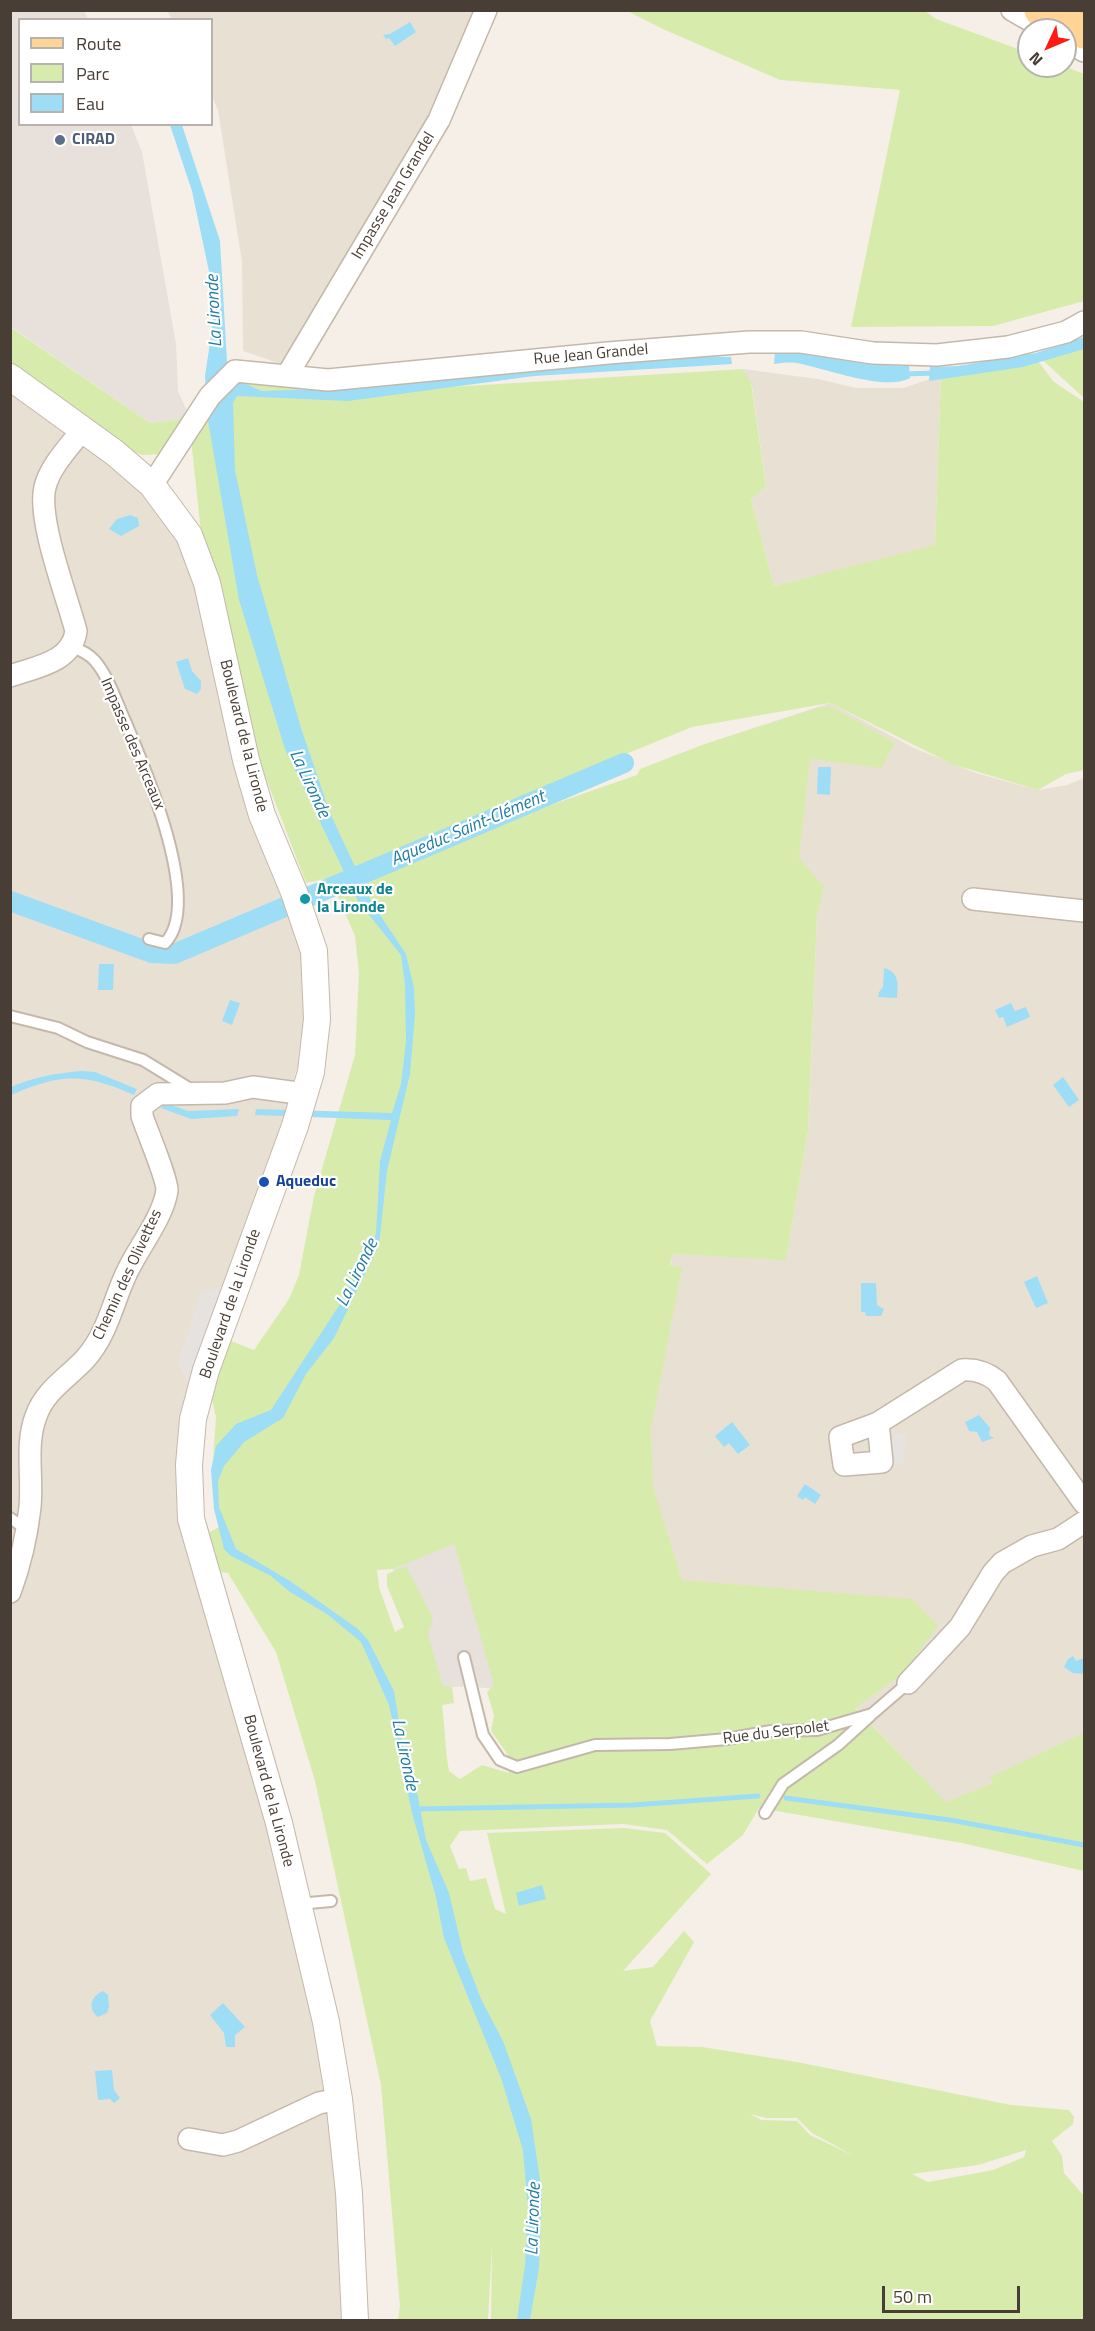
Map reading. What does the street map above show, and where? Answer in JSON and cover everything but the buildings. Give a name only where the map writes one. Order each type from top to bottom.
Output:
[{"type":"main road","points":[[1041,10],[1084,33]]},
{"type":"street","name":"Impasse Jean Grandel","points":[[288,374],[439,120],[486,10]]},
{"type":"street","points":[[1012,10],[1026,18]]},
{"type":"street","name":"Rue Jean Grandel","points":[[152,485],[177,451],[199,412],[219,385],[235,371],[288,374],[328,380],[608,352],[749,342],[801,342],[873,353],[937,355],[1008,347],[1066,332],[1084,322]]},
{"type":"street","name":"Boulevard de la Lironde","points":[[10,377],[83,429],[152,485],[178,516],[199,558],[207,584],[246,760],[262,816],[294,892],[314,951],[317,1018],[311,1072],[206,1370],[193,1419],[189,1465],[191,1519],[279,1823],[326,2022],[339,2099],[349,2193],[355,2320]]},
{"type":"street","points":[[10,676],[62,656],[72,647],[76,631],[49,535],[44,501],[45,488],[50,475],[83,429]]},
{"type":"street","points":[[973,899],[1084,911]]},
{"type":"street","name":"Chemin des Olivettes","points":[[10,1592],[18,1570],[18,1524],[30,1507],[31,1437],[35,1416],[46,1395],[85,1359],[107,1326],[127,1271],[155,1219],[167,1188],[142,1116],[142,1106],[148,1098],[158,1094],[197,1094],[253,1088],[305,1094]]},
{"type":"street","points":[[878,1423],[962,1370],[990,1375],[997,1381],[1084,1503]]},
{"type":"street","name":"Rue du Serpolet","points":[[908,1683],[960,1627],[993,1573],[1002,1563],[1032,1546],[1058,1539],[1084,1522]]},
{"type":"street","points":[[189,2139],[224,2145],[238,2141],[319,2103],[339,2099]]},
{"type":"lane","name":"Impasse des Arceaux","points":[[72,647],[85,652],[97,663],[110,688],[150,780],[166,829],[175,882],[176,915],[165,943],[149,939]]},
{"type":"lane","points":[[10,1016],[58,1028],[87,1042],[143,1060],[197,1094]]},
{"type":"lane","name":"Rue du Serpolet","points":[[464,1657],[483,1735],[500,1760],[512,1766],[595,1745],[670,1744],[727,1740],[771,1731],[817,1730],[872,1714],[908,1683]]},
{"type":"lane","points":[[765,1812],[783,1784],[851,1734],[872,1714]]},
{"type":"lane","points":[[297,1904],[331,1901]]},
{"type":"shaded area","points":[[11,11],[84,11],[88,18],[18,18],[18,126],[131,126],[142,152],[176,344],[178,391],[190,418],[150,423],[11,327]]},
{"type":"shaded area","points":[[167,11],[499,11],[284,365],[243,351],[242,262],[218,110],[213,98],[213,18],[171,18]]},
{"type":"shaded area","points":[[743,369],[818,379],[856,388],[904,388],[941,375],[935,546],[774,586],[751,499],[766,485],[752,386]]},
{"type":"shaded area","points":[[10,377],[178,516],[294,892],[314,1048],[296,1070],[287,1108],[222,1287],[201,1293],[179,1363],[189,1382],[182,1414],[177,1493],[180,1520],[317,1982],[354,2320],[11,2320]]},
{"type":"shaded area","points":[[830,703],[914,748],[976,773],[1038,790],[1067,785],[1084,778],[1084,1744],[946,1803],[848,1700],[595,1581],[619,1494],[673,1254],[786,1259],[808,1131],[817,915],[702,745]]},
{"type":"shaded area","points":[[222,1287],[189,1382],[179,1363],[201,1292]]},
{"type":"shaded area","points":[[893,1433],[906,1434],[903,1465],[891,1463]]},
{"type":"shaded area","points":[[454,1543],[497,1689],[474,1687],[465,1676],[463,1687],[443,1687],[409,1631],[393,1569]]},
{"type":"green space","points":[[627,11],[925,11],[936,19],[1017,49],[1017,78],[1077,78],[1077,71],[1084,74],[1084,301],[993,326],[851,327],[900,90],[780,80]]},
{"type":"green space","points":[[10,327],[150,423],[190,418],[163,454],[142,455],[124,448],[11,364]]},
{"type":"green space","points":[[1084,338],[1084,398],[1037,355]]},
{"type":"green space","points":[[1032,353],[1054,382],[1084,402],[1084,770],[1066,774],[1038,790],[952,764],[830,703],[692,727],[533,792],[539,809],[637,775],[640,769],[702,745],[817,708],[832,707],[895,743],[881,768],[810,759],[799,858],[824,887],[817,915],[808,1131],[786,1260],[673,1254],[670,1265],[682,1268],[651,1429],[653,1487],[682,1580],[912,1599],[938,1626],[901,1675],[855,1708],[946,1802],[993,1783],[990,1777],[1084,1733],[1084,1871],[962,1843],[759,1808],[743,1835],[707,1864],[667,1830],[623,1824],[460,1831],[450,1846],[459,1869],[466,1868],[470,1881],[486,1878],[495,1909],[506,1914],[487,1833],[624,1828],[665,1833],[711,1874],[623,1971],[653,1967],[684,1931],[694,1942],[650,2021],[657,2046],[702,2047],[797,2062],[1011,2105],[1069,2110],[1074,2117],[1073,2124],[1052,2141],[1062,2156],[1064,2173],[1084,2196],[1084,2320],[491,2320],[492,2245],[488,2320],[398,2320],[400,2306],[381,2085],[315,1781],[276,1652],[228,1573],[217,1572],[207,1534],[219,1527],[212,1475],[216,1417],[211,1395],[228,1340],[254,1350],[289,1299],[299,1275],[314,1196],[355,1055],[359,973],[355,936],[330,878],[306,883],[259,760],[227,615],[216,573],[201,533],[191,439],[237,378],[293,381],[301,392],[418,389],[743,369],[751,382],[766,486],[751,499],[774,586],[935,545],[941,375],[998,359]],"holes":[[[454,1544],[494,1685],[487,1692],[494,1715],[491,1731],[508,1755],[509,1773],[482,1765],[460,1779],[449,1771],[442,1705],[454,1703],[452,1687],[443,1686],[428,1635],[433,1618],[406,1566],[387,1574],[387,1586],[404,1627],[395,1632],[379,1587],[377,1570],[393,1569]],[[750,2114],[766,2118],[797,2118],[812,2133],[854,2156],[810,2135],[797,2121],[761,2120]],[[1026,2150],[1024,2157],[993,2170],[928,2182],[912,2174],[978,2165]]]},
{"type":"water","points":[[410,22],[416,32],[395,46],[389,38],[386,39],[383,35],[390,34]]},
{"type":"water","name":"La Lironde","points":[[170,126],[182,126],[220,241],[227,362],[232,383],[237,380],[262,391],[321,389],[694,356],[731,357],[732,364],[534,376],[348,401],[237,396],[233,403],[235,470],[257,575],[301,728],[330,813],[372,903],[406,954],[414,988],[415,1014],[410,1074],[387,1171],[379,1245],[334,1338],[306,1374],[283,1418],[244,1442],[224,1466],[218,1481],[219,1507],[236,1549],[290,1581],[358,1629],[368,1640],[394,1691],[404,1752],[418,1797],[426,1840],[449,1893],[463,1952],[481,1999],[503,2041],[531,2119],[542,2193],[539,2268],[530,2320],[517,2320],[525,2265],[528,2209],[523,2150],[501,2078],[444,1938],[436,1897],[412,1813],[389,1705],[361,1642],[327,1614],[290,1592],[271,1576],[231,1556],[224,1549],[214,1509],[211,1470],[216,1446],[236,1424],[271,1410],[342,1301],[376,1234],[380,1161],[391,1120],[255,1115],[256,1109],[392,1113],[401,1084],[406,1041],[405,985],[401,955],[358,901],[285,749],[239,600],[207,415],[205,376],[214,316],[211,281],[192,191]]},
{"type":"water","points":[[1084,337],[1084,349],[1023,367],[929,381],[930,367],[958,366],[1036,353]]},
{"type":"water","points":[[795,351],[881,365],[909,366],[910,378],[899,382],[871,381],[797,363],[774,364],[775,352]]},
{"type":"water","points":[[130,515],[138,518],[139,526],[121,536],[109,529],[117,519]]},
{"type":"water","points":[[188,658],[192,671],[201,681],[201,689],[197,694],[185,689],[176,662]]},
{"type":"water","points":[[818,767],[831,767],[830,795],[817,794]]},
{"type":"water","points":[[99,964],[114,964],[113,990],[98,990]]},
{"type":"water","points":[[884,968],[895,976],[898,984],[897,998],[878,997],[883,987]]},
{"type":"water","points":[[230,1000],[240,1003],[232,1025],[222,1021]]},
{"type":"water","points":[[1011,1003],[1015,1011],[1026,1007],[1030,1017],[1007,1027],[1003,1017],[999,1018],[995,1010]]},
{"type":"water","points":[[95,1072],[137,1089],[134,1095],[101,1083],[73,1078],[44,1083],[11,1095],[11,1087],[28,1081],[55,1074]]},
{"type":"water","points":[[1063,1077],[1079,1100],[1069,1107],[1053,1085]]},
{"type":"water","points":[[165,1103],[188,1111],[239,1109],[237,1116],[191,1119],[161,1108]]},
{"type":"water","points":[[1037,1276],[1048,1303],[1036,1308],[1024,1282]]},
{"type":"water","points":[[861,1283],[876,1283],[877,1305],[884,1309],[881,1316],[866,1316],[865,1312],[861,1312]]},
{"type":"water","points":[[979,1415],[990,1428],[989,1435],[994,1438],[982,1442],[977,1432],[969,1431],[965,1422]]},
{"type":"water","points":[[732,1422],[750,1445],[738,1454],[729,1443],[724,1447],[715,1436]]},
{"type":"water","points":[[805,1484],[821,1495],[815,1504],[805,1497],[803,1500],[797,1496]]},
{"type":"water","points":[[1073,1656],[1076,1661],[1084,1658],[1084,1674],[1073,1673],[1064,1667],[1068,1659]]},
{"type":"water","points":[[542,1885],[546,1899],[519,1906],[516,1893]]},
{"type":"water","points":[[103,1991],[108,1995],[109,2007],[107,2013],[98,2017],[92,2010],[92,2003],[93,1999]]},
{"type":"water","points":[[223,2003],[245,2027],[235,2035],[235,2047],[226,2047],[224,2033],[210,2015]]},
{"type":"water","points":[[112,2070],[114,2090],[120,2098],[114,2103],[110,2099],[98,2100],[95,2071]]},
{"type":"waterway","points":[[904,374],[936,373]]},
{"type":"waterway","name":"Aqueduc Saint-Clément","points":[[10,901],[152,953],[174,954],[624,763]]},
{"type":"waterway","points":[[416,1809],[633,1805],[758,1796]]},
{"type":"waterway","points":[[786,1798],[950,1820],[1084,1845]]},
{"type":"place","name":"CIRAD","points":[[60,140]]},
{"type":"place","name":"Arceaux de la Lironde","points":[[305,899]]},
{"type":"place","name":"Aqueduc","points":[[264,1182]]}]
